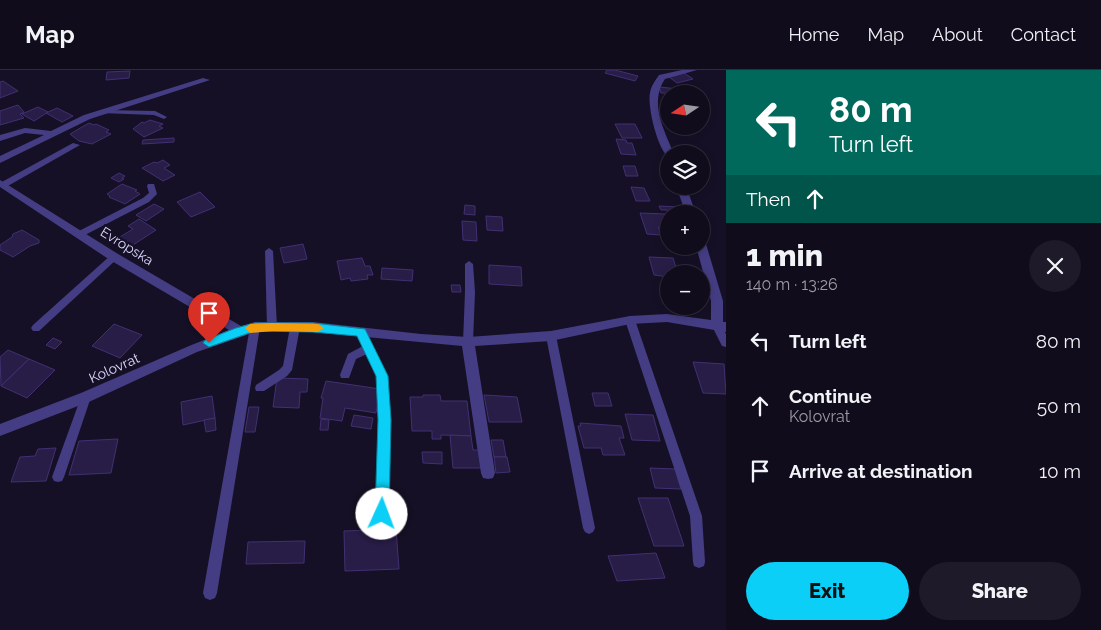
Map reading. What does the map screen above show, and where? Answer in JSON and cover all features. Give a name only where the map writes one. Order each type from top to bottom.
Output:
[{"type":"street","points":[[666,145],[654,111],[653,97],[657,82],[663,73],[693,70]]},
{"type":"street","points":[[0,160],[51,134],[103,112],[206,80]]},
{"type":"street","points":[[0,138],[21,129],[30,128],[51,134]]},
{"type":"street","name":"Evropska","points":[[2,184],[114,257],[240,331]]},
{"type":"street","points":[[704,255],[722,327]]},
{"type":"street","name":"Kolovrat","points":[[0,430],[86,397],[193,349],[255,327],[295,327],[468,342],[551,336],[630,320],[667,318],[722,327]]},
{"type":"street","points":[[468,342],[488,473]]},
{"type":"lane","points":[[103,112],[155,113],[164,117]]},
{"type":"lane","points":[[2,184],[76,145]]},
{"type":"lane","points":[[80,234],[146,200],[153,194],[151,186]]},
{"type":"lane","points":[[269,251],[272,327]]},
{"type":"lane","points":[[36,328],[114,257]]},
{"type":"lane","points":[[468,342],[469,264]]},
{"type":"lane","points":[[630,320],[696,516],[699,562]]},
{"type":"lane","points":[[210,592],[255,327]]},
{"type":"lane","points":[[260,388],[283,373],[288,367],[295,327]]},
{"type":"lane","points":[[722,327],[726,343]]},
{"type":"lane","points":[[361,332],[382,376],[385,420],[382,514]]},
{"type":"lane","points":[[551,336],[589,528]]},
{"type":"lane","points":[[345,375],[352,357],[369,348]]},
{"type":"lane","points":[[58,478],[86,397]]},
{"type":"building","points":[[607,70],[615,70],[638,76],[635,81],[605,73]]},
{"type":"building","points":[[130,71],[129,78],[106,80],[107,72]]},
{"type":"building","points":[[684,73],[693,79],[677,83],[669,77]]},
{"type":"building","points":[[3,81],[18,91],[0,98],[0,82]]},
{"type":"building","points":[[18,105],[24,112],[20,114],[24,118],[0,125],[0,111]]},
{"type":"building","points":[[38,107],[48,112],[34,121],[22,114]]},
{"type":"building","points":[[57,108],[73,116],[62,122],[46,113]]},
{"type":"building","points":[[150,120],[163,124],[159,126],[163,128],[144,137],[133,129],[142,122]]},
{"type":"building","points":[[89,123],[109,130],[106,132],[111,134],[92,144],[79,141],[70,134]]},
{"type":"building","points":[[615,124],[635,124],[642,138],[622,138]]},
{"type":"building","points":[[174,138],[174,142],[142,144],[143,140]]},
{"type":"building","points":[[616,139],[632,143],[636,155],[621,154]]},
{"type":"building","points":[[163,160],[170,165],[164,168],[175,175],[163,181],[142,168],[154,162],[157,163]]},
{"type":"building","points":[[623,166],[635,166],[638,176],[626,176]]},
{"type":"building","points":[[119,173],[125,176],[122,178],[124,179],[119,182],[111,178]]},
{"type":"building","points":[[122,184],[137,190],[135,191],[140,194],[125,204],[109,197],[107,194]]},
{"type":"building","points":[[631,187],[644,188],[650,201],[636,201]]},
{"type":"building","points":[[200,192],[215,207],[191,217],[177,202]]},
{"type":"building","points":[[154,204],[164,209],[146,221],[136,215]]},
{"type":"building","points":[[465,205],[475,206],[475,215],[464,214]]},
{"type":"building","points":[[640,213],[660,214],[660,227],[658,227],[660,235],[647,234]]},
{"type":"building","points":[[486,216],[502,217],[503,231],[487,230]]},
{"type":"building","points":[[139,219],[156,230],[133,245],[120,237],[133,229],[128,226]]},
{"type":"building","points":[[462,221],[476,222],[477,241],[463,240]]},
{"type":"building","points":[[22,230],[39,240],[39,243],[30,246],[13,257],[0,250],[0,245],[12,237],[13,234]]},
{"type":"building","points":[[303,244],[307,259],[284,263],[280,248]]},
{"type":"building","points":[[649,257],[673,258],[675,265],[660,265],[660,276],[654,275]]},
{"type":"building","points":[[362,258],[365,266],[370,266],[373,275],[367,275],[368,279],[351,281],[350,278],[341,280],[337,261]]},
{"type":"building","points":[[489,265],[521,267],[522,286],[489,284]]},
{"type":"building","points":[[382,268],[413,270],[412,281],[381,279]]},
{"type":"building","points":[[451,285],[460,285],[461,292],[452,292]]},
{"type":"building","points":[[114,324],[142,335],[120,358],[92,346]]},
{"type":"building","points":[[53,338],[62,342],[55,349],[46,345]]},
{"type":"building","points":[[8,350],[29,359],[1,386],[0,357]]},
{"type":"building","points":[[29,359],[55,370],[27,398],[1,386]]},
{"type":"building","points":[[693,362],[724,364],[726,394],[703,393]]},
{"type":"building","points":[[277,378],[308,379],[307,392],[300,392],[299,408],[273,407]]},
{"type":"building","points":[[326,381],[380,389],[376,413],[345,408],[342,421],[320,418],[323,398],[321,398]]},
{"type":"building","points":[[592,393],[608,393],[612,406],[595,406]]},
{"type":"building","points":[[423,395],[440,395],[441,401],[467,401],[471,436],[441,435],[441,439],[432,439],[432,431],[412,431],[410,397],[423,397]]},
{"type":"building","points":[[484,395],[517,397],[522,422],[489,422]]},
{"type":"building","points":[[212,396],[215,418],[183,425],[181,402]]},
{"type":"building","points":[[249,407],[259,407],[255,432],[245,432]]},
{"type":"building","points":[[625,414],[653,415],[660,441],[632,440]]},
{"type":"building","points":[[354,415],[373,418],[371,429],[351,426]]},
{"type":"building","points":[[215,418],[216,430],[206,432],[204,420]]},
{"type":"building","points":[[321,419],[329,420],[328,430],[320,430]]},
{"type":"building","points":[[580,423],[621,426],[624,438],[619,438],[625,455],[603,455],[601,448],[584,448],[578,426],[581,426]]},
{"type":"building","points":[[450,435],[471,436],[473,450],[479,450],[481,468],[453,468]]},
{"type":"building","points":[[118,439],[111,473],[69,475],[79,441]]},
{"type":"building","points":[[491,440],[503,440],[506,457],[494,457]]},
{"type":"building","points":[[56,448],[46,481],[11,482],[20,457],[35,456],[38,449]]},
{"type":"building","points":[[422,452],[442,452],[442,464],[423,463]]},
{"type":"building","points":[[494,457],[507,457],[510,472],[496,473]]},
{"type":"building","points":[[650,468],[675,469],[681,489],[655,488]]},
{"type":"building","points":[[638,498],[668,498],[684,546],[654,546]]},
{"type":"building","points":[[396,529],[399,569],[345,571],[344,531]]},
{"type":"building","points":[[305,541],[304,563],[246,564],[248,542]]},
{"type":"building","points":[[656,553],[665,578],[617,581],[608,556]]},
{"type":"slow traffic","points":[[250,328],[318,328]]},
{"type":"route","points":[[209,343],[255,327],[313,328],[361,332],[382,376],[385,420],[382,514]]}]
